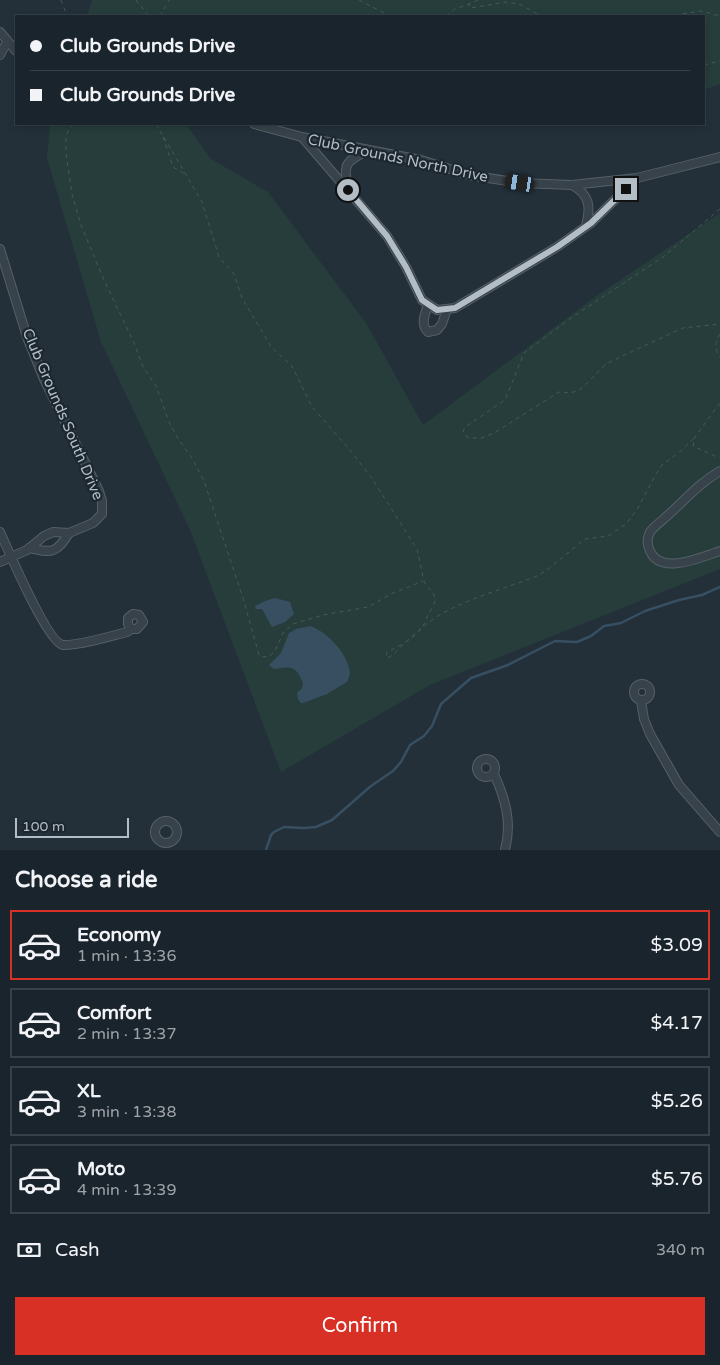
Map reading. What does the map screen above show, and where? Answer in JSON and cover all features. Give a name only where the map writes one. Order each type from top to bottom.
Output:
[{"type":"street","points":[[0,32],[15,50]]},
{"type":"street","points":[[0,55],[7,42]]},
{"type":"street","name":"Club Grounds North Drive","points":[[258,125],[302,137],[421,160],[469,176],[520,183],[572,185],[637,178],[720,157]]},
{"type":"street","points":[[302,137],[387,236],[406,267],[422,300],[437,310],[455,308],[557,247],[586,226],[637,178]]},
{"type":"street","points":[[348,190],[346,165],[353,158],[368,150]]},
{"type":"street","points":[[572,185],[579,189],[588,201],[586,226]]},
{"type":"street","name":"Club Grounds South Drive","points":[[0,249],[27,337],[44,379],[99,491],[102,501],[102,514],[93,523],[69,533],[53,532],[12,558],[0,562]]},
{"type":"street","points":[[428,305],[423,321],[424,328],[428,332],[437,330],[442,324],[447,309]]},
{"type":"street","points":[[720,471],[705,480],[653,529],[648,540],[648,548],[657,561],[662,563],[680,563],[720,551]]},
{"type":"street","points":[[0,532],[45,626],[58,643],[62,645],[74,644],[127,632],[131,629]]},
{"type":"street","name":"Club Grounds South Drive","points":[[29,548],[45,551],[52,550],[61,546],[69,533]]},
{"type":"street","points":[[641,701],[644,719],[650,734],[679,785],[720,832]]},
{"type":"street","points":[[494,774],[503,794],[508,813],[509,836],[505,850]]},
{"type":"path","points":[[61,0],[66,15]]},
{"type":"path","points":[[136,0],[148,15]]},
{"type":"path","points":[[161,15],[169,0]]},
{"type":"path","points":[[359,0],[388,15]]},
{"type":"path","points":[[447,15],[455,9],[478,0]]},
{"type":"path","points":[[469,4],[470,8],[506,2],[519,4],[539,15]]},
{"type":"path","points":[[674,15],[702,11],[720,16]]},
{"type":"path","points":[[705,65],[720,61]]},
{"type":"path","points":[[72,125],[66,138],[66,153],[72,194],[81,225],[143,366],[156,386],[170,424],[204,481],[243,598],[259,655],[263,657],[270,656],[275,651],[283,633],[293,624],[323,615],[368,607],[391,594],[423,581]]},
{"type":"path","points":[[157,125],[202,202],[219,257],[234,274],[242,298],[272,348],[292,366],[312,407],[349,449],[414,542],[421,561],[423,581],[432,591],[435,602],[424,625],[418,632]]},
{"type":"path","points":[[163,136],[173,167],[184,174]]},
{"type":"path","points":[[720,209],[657,260],[524,352],[505,400],[465,427],[464,434],[471,438],[482,438],[494,433],[559,392],[572,393],[581,389],[606,364],[683,328],[720,324]]},
{"type":"path","points":[[720,334],[715,350],[720,357]]},
{"type":"path","points":[[401,645],[387,652],[386,656],[390,657],[401,645],[446,611],[547,570],[585,539],[608,536],[616,531],[631,518],[662,465],[695,438],[720,403]]},
{"type":"path","points":[[695,438],[693,446],[720,457]]},
{"type":"green space","points":[[92,0],[720,0],[720,84],[705,90],[705,15],[87,15]]},
{"type":"green space","points":[[50,125],[187,125],[211,159],[268,192],[366,323],[423,425],[599,294],[720,213],[720,569],[430,685],[281,772],[190,530],[101,342],[47,158]]},
{"type":"water","points":[[275,598],[290,602],[294,614],[285,622],[272,627],[262,609],[256,609],[255,606]]},
{"type":"water","points":[[310,626],[324,633],[342,652],[350,674],[347,682],[327,694],[301,703],[297,693],[302,688],[303,683],[298,673],[293,668],[274,669],[269,665],[281,653],[289,633],[296,629]]},
{"type":"waterway","points":[[266,850],[271,835],[274,832],[284,827],[316,827],[332,820],[371,786],[393,771],[401,762],[410,745],[424,736],[432,726],[441,704],[471,678],[508,665],[555,641],[577,642],[591,636],[604,626],[621,623],[645,611],[702,595],[720,587]]},
{"type":"route","points":[[348,190],[387,236],[406,267],[422,300],[434,309],[440,310],[455,308],[557,247],[591,223],[626,189]]}]
